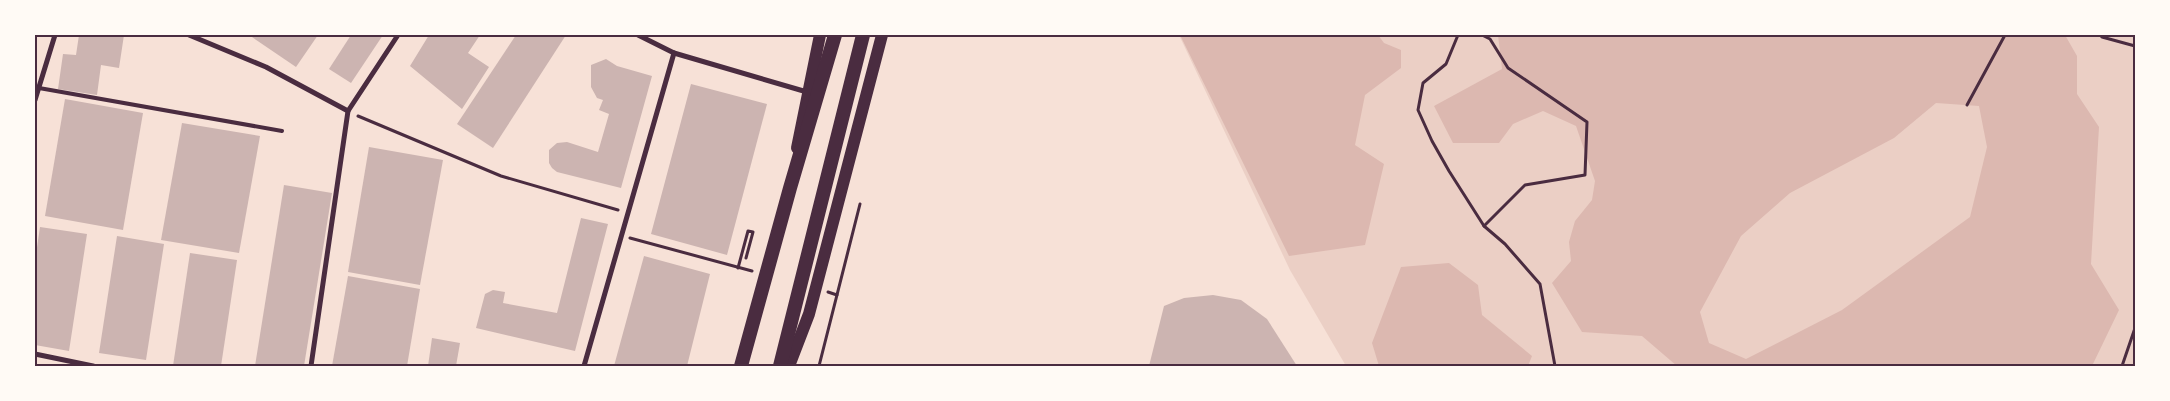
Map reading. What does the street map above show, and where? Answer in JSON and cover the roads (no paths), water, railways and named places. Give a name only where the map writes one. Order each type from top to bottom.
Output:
[{"type":"highway","points":[[741,366],[835,35]]},
{"type":"highway","points":[[780,366],[863,35]]},
{"type":"main road","points":[[790,188],[820,35]]},
{"type":"main road","points":[[789,366],[809,314],[882,35]]},
{"type":"street","points":[[35,100],[55,35]]},
{"type":"street","points":[[188,35],[266,67],[348,111]]},
{"type":"street","points":[[311,366],[348,111],[398,35]]},
{"type":"street","points":[[638,35],[674,53],[808,92]]},
{"type":"street","points":[[584,366],[674,53]]},
{"type":"street","points":[[35,354],[93,366]]},
{"type":"lane","points":[[39,88],[282,131]]}]
